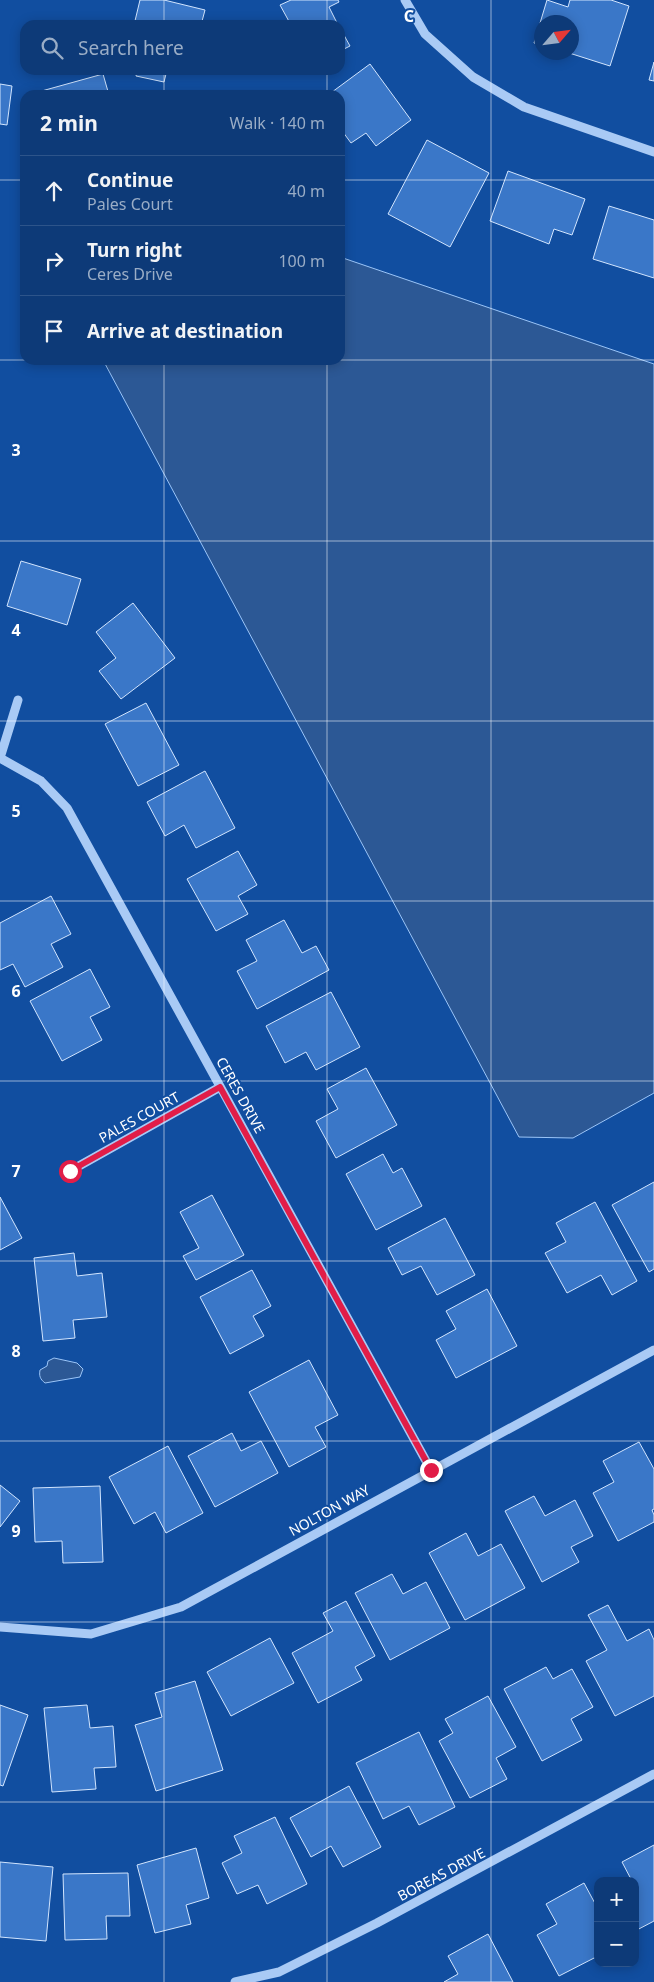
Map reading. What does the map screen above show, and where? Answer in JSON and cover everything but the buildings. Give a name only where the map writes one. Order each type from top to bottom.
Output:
[{"type":"street","points":[[405,0],[425,34],[473,78],[524,107],[654,152]]},
{"type":"street","points":[[0,758],[18,700]]},
{"type":"street","name":"CERES DRIVE","points":[[0,758],[41,781],[67,808],[431,1470]]},
{"type":"street","name":"PALES COURT","points":[[70,1171],[220,1087]]},
{"type":"street","name":"NOLTON WAY","points":[[0,1627],[91,1634],[181,1606],[654,1350]]},
{"type":"street","name":"BOREAS DRIVE","points":[[235,1982],[279,1972],[361,1932],[654,1774]]},
{"type":"water","points":[[345,259],[654,364],[654,1093],[573,1138],[519,1137],[106,365],[345,365]]},
{"type":"water","points":[[54,1358],[77,1363],[83,1369],[80,1377],[45,1383],[40,1377],[40,1370],[47,1366],[48,1361]]},
{"type":"route","points":[[70,1171],[220,1087],[431,1470]]}]
